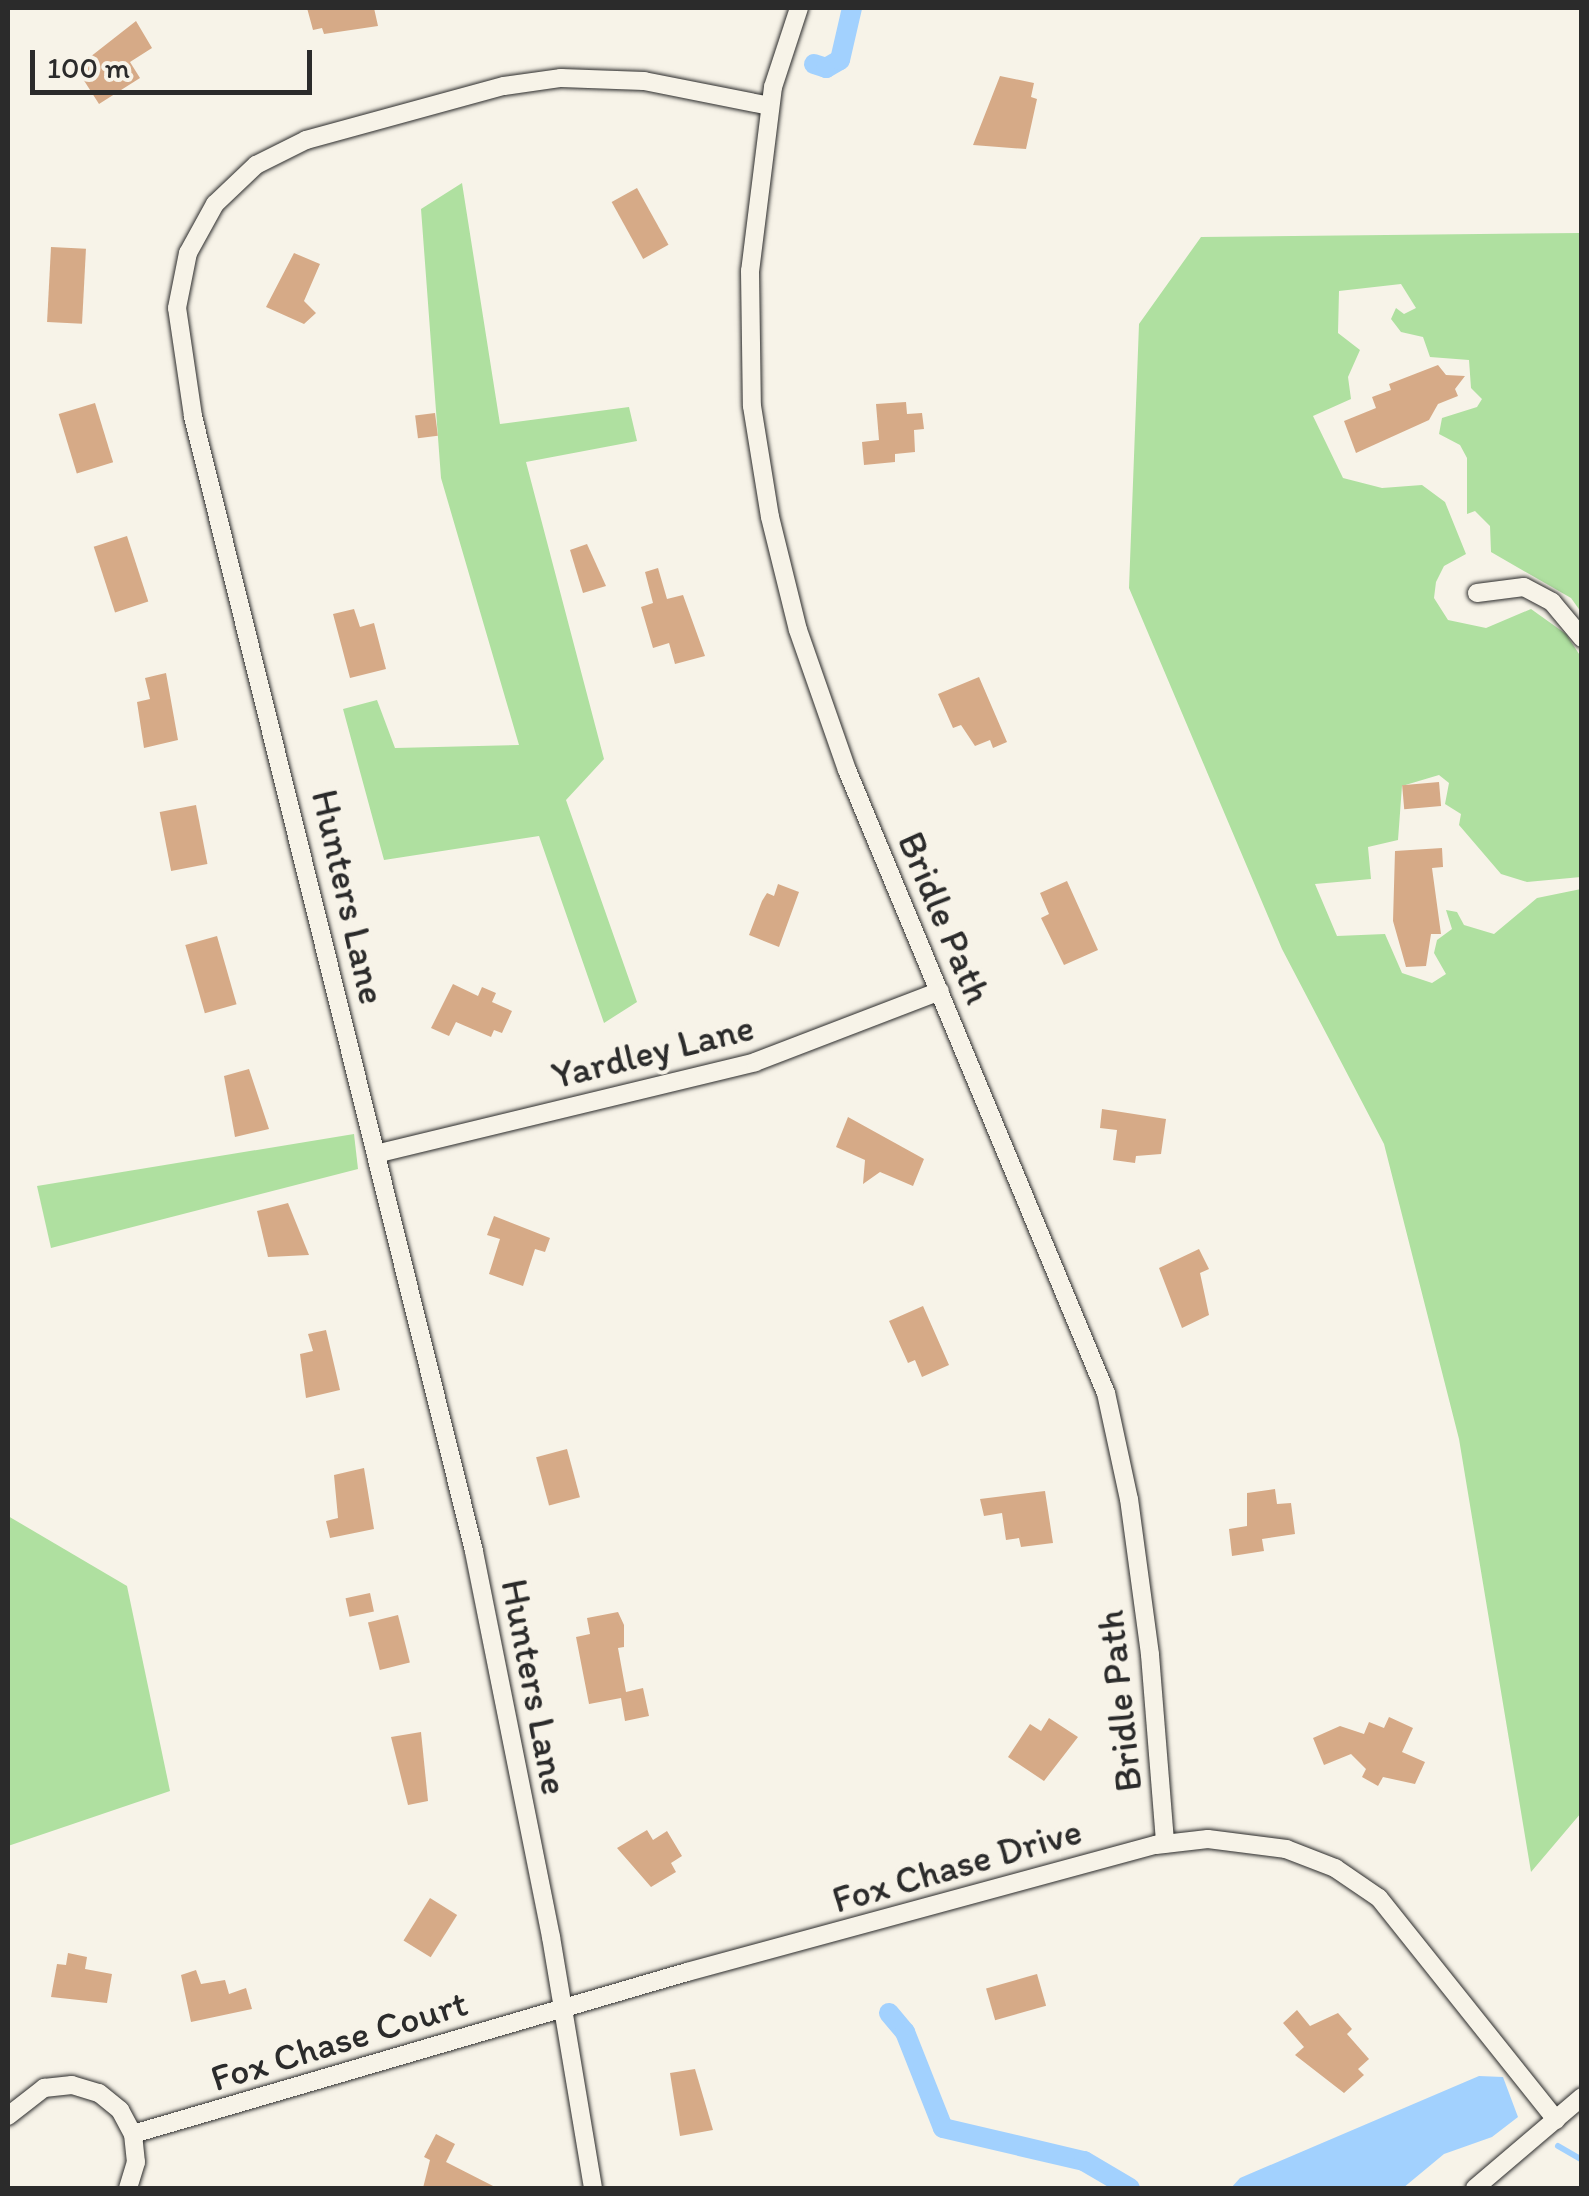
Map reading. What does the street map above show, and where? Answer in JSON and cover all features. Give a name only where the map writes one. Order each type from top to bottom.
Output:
[{"type":"street","name":"Bridle Path","points":[[799,8],[770,106],[749,297],[762,475],[812,672],[1114,1420],[1159,1730],[1165,1843]]},
{"type":"street","name":"Hunters Lane","points":[[593,2188],[563,2009],[474,1552],[187,390],[177,308],[188,253],[224,193],[280,150],[504,86],[589,76],[770,106]]},
{"type":"street","points":[[1477,594],[1524,586],[1552,602],[1582,638]]},
{"type":"street","name":"Yardley Lane","points":[[376,1154],[755,1062],[940,990]]},
{"type":"street","name":"Fox Chase Drive","points":[[563,2009],[1165,1843],[1260,1843],[1358,1882],[1415,1938],[1556,2120]]},
{"type":"street","name":"Fox Chase Court","points":[[133,2134],[563,2009]]},
{"type":"street","points":[[8,2116],[44,2088],[72,2085],[109,2101],[133,2134],[136,2162],[128,2188]]},
{"type":"street","points":[[1474,2188],[1582,2097]]},
{"type":"green space","points":[[462,183],[500,424],[629,407],[637,441],[526,462],[604,759],[566,800],[637,1002],[604,1023],[539,836],[384,860],[343,709],[377,700],[395,748],[519,745],[441,478],[421,209]]},
{"type":"green space","points":[[1581,233],[1581,612],[1571,598],[1491,552],[1490,526],[1475,511],[1467,514],[1467,458],[1460,445],[1439,434],[1442,418],[1477,407],[1482,399],[1471,388],[1469,360],[1430,357],[1423,337],[1401,332],[1391,319],[1396,308],[1404,314],[1416,308],[1401,284],[1339,291],[1338,333],[1360,350],[1348,377],[1351,399],[1313,416],[1343,478],[1382,488],[1422,485],[1445,502],[1466,554],[1444,566],[1436,582],[1434,598],[1448,620],[1486,628],[1531,609],[1566,634],[1581,657],[1581,877],[1527,882],[1501,874],[1459,825],[1461,814],[1445,804],[1449,783],[1439,775],[1402,786],[1398,840],[1368,847],[1371,879],[1315,884],[1337,936],[1385,934],[1402,973],[1432,983],[1446,974],[1434,953],[1437,940],[1452,929],[1446,910],[1457,912],[1464,925],[1494,934],[1537,898],[1581,889],[1581,1813],[1531,1872],[1459,1439],[1384,1144],[1282,949],[1129,588],[1139,324],[1201,237]]},
{"type":"green space","points":[[354,1134],[358,1169],[51,1248],[37,1186]]},
{"type":"green space","points":[[8,1516],[127,1586],[170,1791],[8,1846]]},
{"type":"water","points":[[1479,2076],[1503,2077],[1518,2117],[1492,2137],[1444,2154],[1403,2188],[1231,2188],[1240,2178]]},
{"type":"building","points":[[307,8],[374,8],[378,26],[324,34],[322,28],[313,30]]},
{"type":"building","points":[[136,21],[152,48],[130,62],[140,78],[99,104],[76,68]]},
{"type":"building","points":[[1000,76],[1034,83],[1031,97],[1037,99],[1026,149],[973,145]]},
{"type":"building","points":[[637,188],[669,245],[643,259],[612,202]]},
{"type":"building","points":[[51,247],[86,249],[82,324],[47,322]]},
{"type":"building","points":[[294,253],[320,264],[304,301],[316,313],[304,324],[266,307]]},
{"type":"building","points":[[1438,365],[1446,375],[1465,376],[1455,389],[1458,396],[1438,404],[1429,420],[1356,453],[1344,421],[1376,408],[1372,397],[1391,390],[1389,384]]},
{"type":"building","points":[[906,402],[907,414],[922,413],[924,429],[914,430],[915,452],[895,454],[895,462],[864,465],[862,442],[879,440],[876,404]]},
{"type":"building","points":[[95,403],[113,462],[77,473],[59,414]]},
{"type":"building","points":[[435,413],[438,436],[418,438],[415,415]]},
{"type":"building","points":[[127,536],[148,602],[115,612],[94,547]]},
{"type":"building","points":[[587,544],[606,586],[583,593],[570,550]]},
{"type":"building","points":[[658,568],[667,599],[683,595],[705,656],[675,664],[669,643],[653,648],[641,607],[653,603],[645,572]]},
{"type":"building","points":[[354,609],[360,627],[374,623],[386,669],[350,678],[333,614]]},
{"type":"building","points":[[166,673],[178,740],[144,748],[137,702],[150,699],[145,678]]},
{"type":"building","points":[[979,677],[1007,742],[993,748],[990,740],[975,746],[961,725],[953,728],[938,694]]},
{"type":"building","points":[[1439,782],[1441,806],[1404,809],[1402,785]]},
{"type":"building","points":[[196,805],[207,864],[171,871],[160,812]]},
{"type":"building","points":[[1442,848],[1443,867],[1432,868],[1441,934],[1431,934],[1426,966],[1406,967],[1393,921],[1395,851]]},
{"type":"building","points":[[1067,881],[1098,950],[1064,965],[1041,918],[1049,914],[1040,893]]},
{"type":"building","points":[[778,884],[799,892],[779,947],[749,935],[762,901],[767,893],[774,896]]},
{"type":"building","points":[[217,936],[237,1004],[205,1013],[185,945]]},
{"type":"building","points":[[453,984],[478,996],[482,987],[496,993],[492,1002],[512,1011],[502,1033],[494,1030],[491,1037],[456,1022],[449,1036],[431,1028]]},
{"type":"building","points":[[249,1069],[269,1129],[235,1137],[224,1076]]},
{"type":"building","points":[[1102,1109],[1166,1119],[1161,1154],[1136,1156],[1135,1163],[1113,1160],[1117,1130],[1100,1128]]},
{"type":"building","points":[[848,1117],[924,1159],[913,1186],[880,1172],[863,1184],[865,1160],[836,1147]]},
{"type":"building","points":[[288,1203],[309,1255],[268,1257],[257,1211]]},
{"type":"building","points":[[494,1216],[550,1238],[545,1252],[535,1249],[523,1286],[489,1274],[500,1239],[487,1235]]},
{"type":"building","points":[[1199,1249],[1209,1269],[1200,1273],[1209,1315],[1182,1328],[1159,1268]]},
{"type":"building","points":[[923,1306],[949,1365],[922,1377],[915,1360],[908,1363],[889,1321]]},
{"type":"building","points":[[326,1330],[340,1390],[306,1398],[300,1354],[313,1351],[308,1334]]},
{"type":"building","points":[[567,1449],[580,1497],[549,1506],[536,1457]]},
{"type":"building","points":[[364,1468],[374,1529],[330,1538],[326,1521],[338,1518],[334,1475]]},
{"type":"building","points":[[1275,1489],[1277,1504],[1291,1503],[1295,1534],[1262,1539],[1264,1551],[1232,1556],[1229,1529],[1247,1526],[1247,1493]]},
{"type":"building","points":[[1045,1491],[1053,1543],[1021,1547],[1019,1538],[1006,1540],[1002,1513],[984,1516],[980,1499]]},
{"type":"building","points":[[370,1593],[374,1612],[349,1617],[346,1598]]},
{"type":"building","points":[[618,1612],[624,1625],[624,1647],[618,1648],[626,1692],[643,1688],[649,1716],[625,1721],[621,1698],[589,1704],[576,1637],[590,1634],[587,1618]]},
{"type":"building","points":[[398,1615],[410,1663],[380,1670],[368,1622]]},
{"type":"building","points":[[1389,1717],[1413,1728],[1402,1752],[1425,1762],[1415,1784],[1383,1777],[1378,1786],[1362,1777],[1366,1769],[1351,1754],[1324,1765],[1313,1738],[1340,1726],[1364,1734],[1369,1722],[1384,1728]]},
{"type":"building","points":[[1049,1718],[1078,1737],[1044,1781],[1008,1757],[1030,1724],[1041,1731]]},
{"type":"building","points":[[421,1732],[428,1801],[408,1805],[391,1737]]},
{"type":"building","points":[[647,1830],[653,1840],[667,1831],[682,1856],[671,1863],[676,1872],[651,1887],[617,1848]]},
{"type":"building","points":[[430,1898],[457,1915],[431,1957],[404,1940]]},
{"type":"building","points":[[68,1953],[87,1957],[85,1969],[112,1974],[107,2003],[51,1997],[57,1964],[66,1965]]},
{"type":"building","points":[[196,1970],[201,1984],[225,1980],[229,1994],[246,1988],[252,2009],[191,2022],[181,1975]]},
{"type":"building","points":[[1037,1974],[1046,2006],[995,2020],[986,1989]]},
{"type":"building","points":[[1297,2010],[1310,2026],[1338,2013],[1352,2029],[1347,2034],[1369,2059],[1358,2069],[1364,2075],[1344,2093],[1295,2055],[1304,2047],[1283,2023]]},
{"type":"building","points":[[695,2069],[713,2130],[680,2136],[670,2073]]},
{"type":"building","points":[[436,2134],[455,2144],[446,2162],[497,2188],[423,2188],[430,2160],[424,2157]]},
{"type":"waterway","points":[[814,64],[826,68],[840,60],[852,8]]},
{"type":"waterway","points":[[889,2013],[905,2032],[943,2128],[1084,2161],[1130,2188]]},
{"type":"waterway","points":[[1558,2146],[1582,2160]]}]
